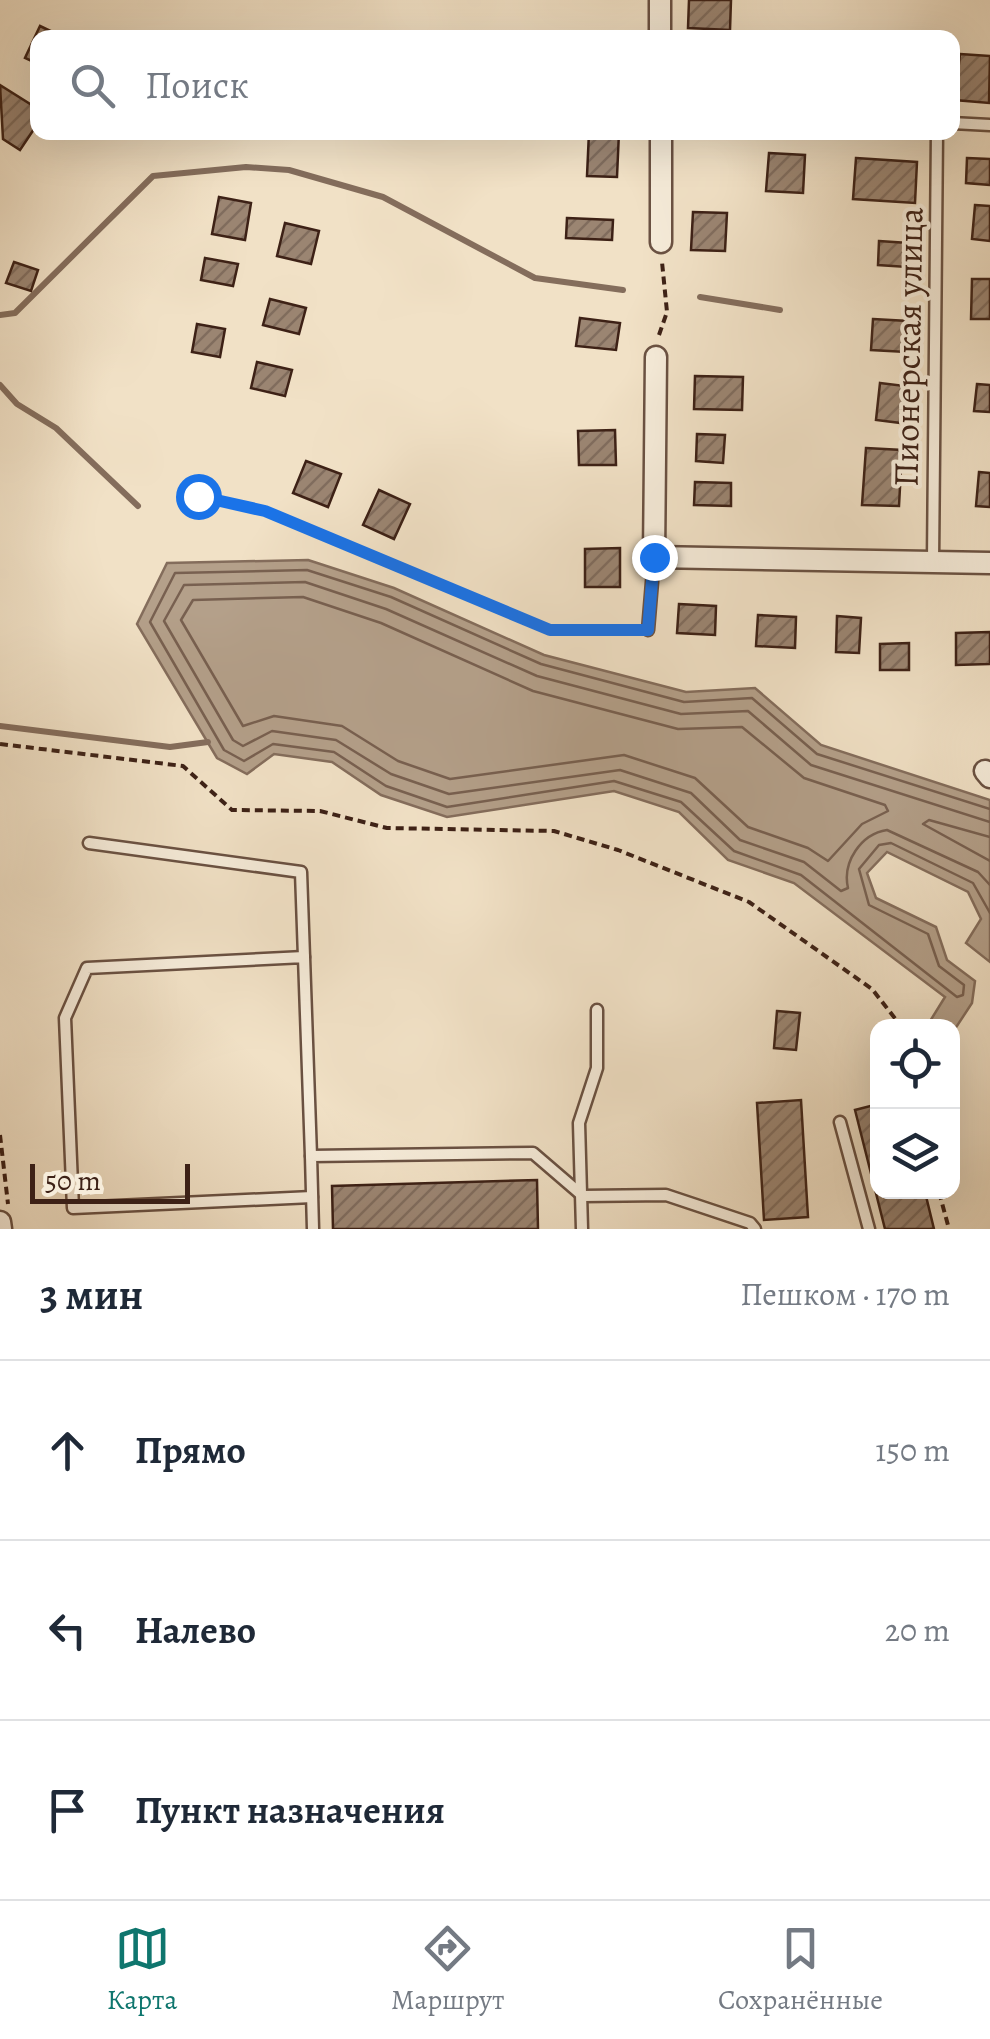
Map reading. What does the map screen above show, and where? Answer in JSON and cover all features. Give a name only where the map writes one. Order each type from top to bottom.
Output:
[{"type":"street","points":[[660,0],[660,30]]},
{"type":"street","points":[[661,140],[661,242]]},
{"type":"street","points":[[656,357],[654,557],[990,562]]},
{"type":"lane","points":[[960,123],[990,125]]},
{"type":"lane","name":"Пионерская улица","points":[[933,563],[937,140]]},
{"type":"lane","points":[[648,630],[654,557]]},
{"type":"lane","points":[[89,843],[300,872],[313,1229]]},
{"type":"lane","points":[[304,957],[86,968],[66,1018],[73,1208],[312,1197]]},
{"type":"lane","points":[[582,1229],[579,1123],[597,1068],[597,1010]]},
{"type":"lane","points":[[840,1122],[869,1229]]},
{"type":"lane","points":[[311,1156],[533,1152],[583,1196],[666,1195],[750,1223],[755,1229]]},
{"type":"path","points":[[656,357],[667,312],[661,242]]},
{"type":"path","points":[[198,496],[265,511],[550,630],[648,630]]},
{"type":"path","points":[[0,744],[183,766],[232,810],[320,811],[386,828],[554,831],[618,850],[749,902],[872,989],[896,1019]]},
{"type":"path","points":[[0,1134],[3,1220]]},
{"type":"path","points":[[941,1199],[949,1229]]},
{"type":"water","points":[[308,560],[394,588],[544,655],[686,692],[755,688],[821,745],[990,800],[990,962],[966,943],[981,919],[968,892],[887,852],[867,873],[876,898],[936,927],[947,960],[975,981],[972,1003],[960,1021],[931,1019],[945,997],[794,883],[728,860],[679,812],[614,791],[447,817],[381,795],[332,762],[274,754],[247,774],[217,758],[137,624],[167,563]]},
{"type":"building","points":[[689,0],[731,0],[730,30],[688,28]]},
{"type":"building","points":[[960,54],[990,56],[989,103],[960,100]]},
{"type":"building","points":[[0,85],[30,104],[30,135],[20,150],[3,139]]},
{"type":"building","points":[[589,140],[619,140],[617,177],[587,176]]},
{"type":"building","points":[[769,153],[805,155],[803,193],[766,191]]},
{"type":"building","points":[[856,158],[917,162],[915,203],[853,199]]},
{"type":"building","points":[[967,158],[990,159],[990,185],[966,183]]},
{"type":"building","points":[[219,197],[251,203],[245,240],[212,234]]},
{"type":"building","points":[[975,205],[990,206],[990,241],[972,239]]},
{"type":"building","points":[[693,212],[727,213],[725,251],[691,250]]},
{"type":"building","points":[[567,218],[613,220],[612,240],[566,238]]},
{"type":"building","points":[[285,223],[319,231],[311,264],[277,256]]},
{"type":"building","points":[[879,241],[908,243],[907,267],[878,265]]},
{"type":"building","points":[[205,258],[238,264],[233,286],[201,280]]},
{"type":"building","points":[[14,262],[38,270],[31,291],[6,283]]},
{"type":"building","points":[[972,279],[990,279],[990,319],[971,319]]},
{"type":"building","points":[[270,299],[306,308],[299,334],[263,325]]},
{"type":"building","points":[[580,318],[620,323],[616,350],[576,346]]},
{"type":"building","points":[[873,319],[908,321],[906,352],[871,350]]},
{"type":"building","points":[[197,324],[225,329],[220,357],[192,352]]},
{"type":"building","points":[[257,362],[292,370],[285,396],[251,388]]},
{"type":"building","points":[[695,376],[743,377],[742,410],[694,409]]},
{"type":"building","points":[[880,383],[905,386],[901,423],[876,420]]},
{"type":"building","points":[[977,384],[990,385],[990,412],[974,411]]},
{"type":"building","points":[[615,430],[616,465],[579,465],[578,431]]},
{"type":"building","points":[[697,434],[725,435],[723,463],[696,461]]},
{"type":"building","points":[[866,448],[902,450],[899,506],[862,505]]},
{"type":"building","points":[[306,461],[341,474],[328,507],[293,493]]},
{"type":"building","points":[[979,472],[990,473],[990,507],[976,506]]},
{"type":"building","points":[[695,482],[731,483],[731,506],[694,505]]},
{"type":"building","points":[[379,490],[410,504],[394,539],[363,525]]},
{"type":"building","points":[[620,548],[620,587],[585,587],[585,549]]},
{"type":"building","points":[[679,604],[716,606],[715,635],[677,633]]},
{"type":"building","points":[[758,615],[796,617],[795,648],[756,646]]},
{"type":"building","points":[[837,616],[861,618],[859,653],[836,652]]},
{"type":"building","points":[[990,632],[990,664],[956,665],[956,633]]},
{"type":"building","points":[[909,643],[909,670],[880,670],[880,644]]},
{"type":"building","points":[[777,1011],[800,1013],[796,1050],[774,1048]]},
{"type":"building","points":[[801,1100],[808,1217],[764,1220],[757,1103]]},
{"type":"building","points":[[870,1106],[870,1170],[855,1110]]},
{"type":"building","points":[[537,1180],[538,1229],[333,1229],[332,1186]]},
{"type":"building","points":[[877,1199],[927,1199],[934,1229],[885,1229]]},
{"type":"waterway","points":[[0,315],[15,313],[153,176],[246,167],[289,170],[383,197],[535,278],[623,290]]},
{"type":"waterway","points":[[700,297],[780,310]]},
{"type":"waterway","points":[[0,385],[17,404],[56,428],[138,506]]},
{"type":"waterway","points":[[0,726],[170,747],[208,742]]},
{"type":"route","points":[[198,496],[265,511],[550,630],[648,630],[654,557]]}]
